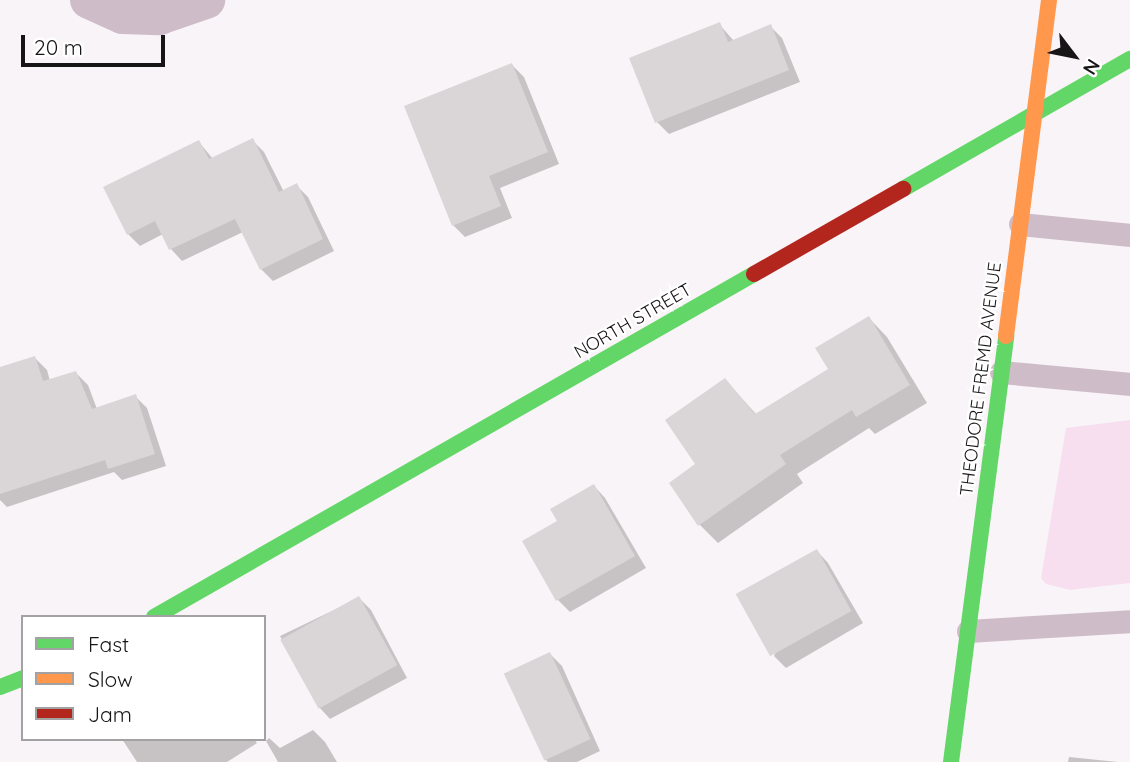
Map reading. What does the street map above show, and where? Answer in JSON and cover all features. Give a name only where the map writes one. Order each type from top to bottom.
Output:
[{"type":"street","points":[[89,0],[123,15],[159,16],[206,0]]},
{"type":"street","name":"THEODORE FREMD AVENUE","points":[[951,762],[1049,0]]},
{"type":"street","name":"NORTH STREET","points":[[157,615],[1130,59]]},
{"type":"street","points":[[0,687],[21,679]]},
{"type":"lane","points":[[1020,223],[1130,235]]},
{"type":"lane","points":[[1001,372],[1130,384]]},
{"type":"lane","points":[[968,631],[1130,621]]},
{"type":"shaded area","points":[[1130,420],[1130,583],[1070,590],[1046,584],[1041,578],[1066,428]]},
{"type":"building","points":[[720,22],[728,42],[771,24],[789,70],[655,123],[629,58]]},
{"type":"building","points":[[512,63],[548,152],[489,176],[501,206],[452,226],[404,106]]},
{"type":"building","points":[[253,138],[279,192],[297,183],[323,239],[260,270],[235,219],[169,250],[155,221],[127,235],[103,187],[199,140],[209,159]]},
{"type":"building","points":[[869,316],[910,385],[856,417],[852,410],[780,455],[786,464],[698,526],[669,483],[695,464],[665,420],[725,378],[755,414],[828,369],[815,348]]},
{"type":"building","points":[[35,356],[43,381],[76,371],[92,409],[136,394],[155,454],[108,469],[105,460],[0,494],[0,367]]},
{"type":"building","points":[[594,484],[635,556],[556,601],[522,541],[557,521],[550,509]]},
{"type":"building","points":[[817,549],[851,611],[770,656],[736,594]]},
{"type":"building","points":[[359,596],[397,665],[319,709],[280,640]]},
{"type":"building","points":[[550,652],[591,739],[544,761],[504,674]]},
{"type":"traffic: fast","points":[[903,189],[1130,59]]},
{"type":"traffic: fast","points":[[157,615],[754,274]]},
{"type":"traffic: fast","points":[[951,762],[1006,336]]},
{"type":"traffic: fast","points":[[0,687],[21,679]]},
{"type":"traffic: slow","points":[[1006,336],[1049,0]]},
{"type":"traffic: jam","points":[[754,274],[903,189]]}]
